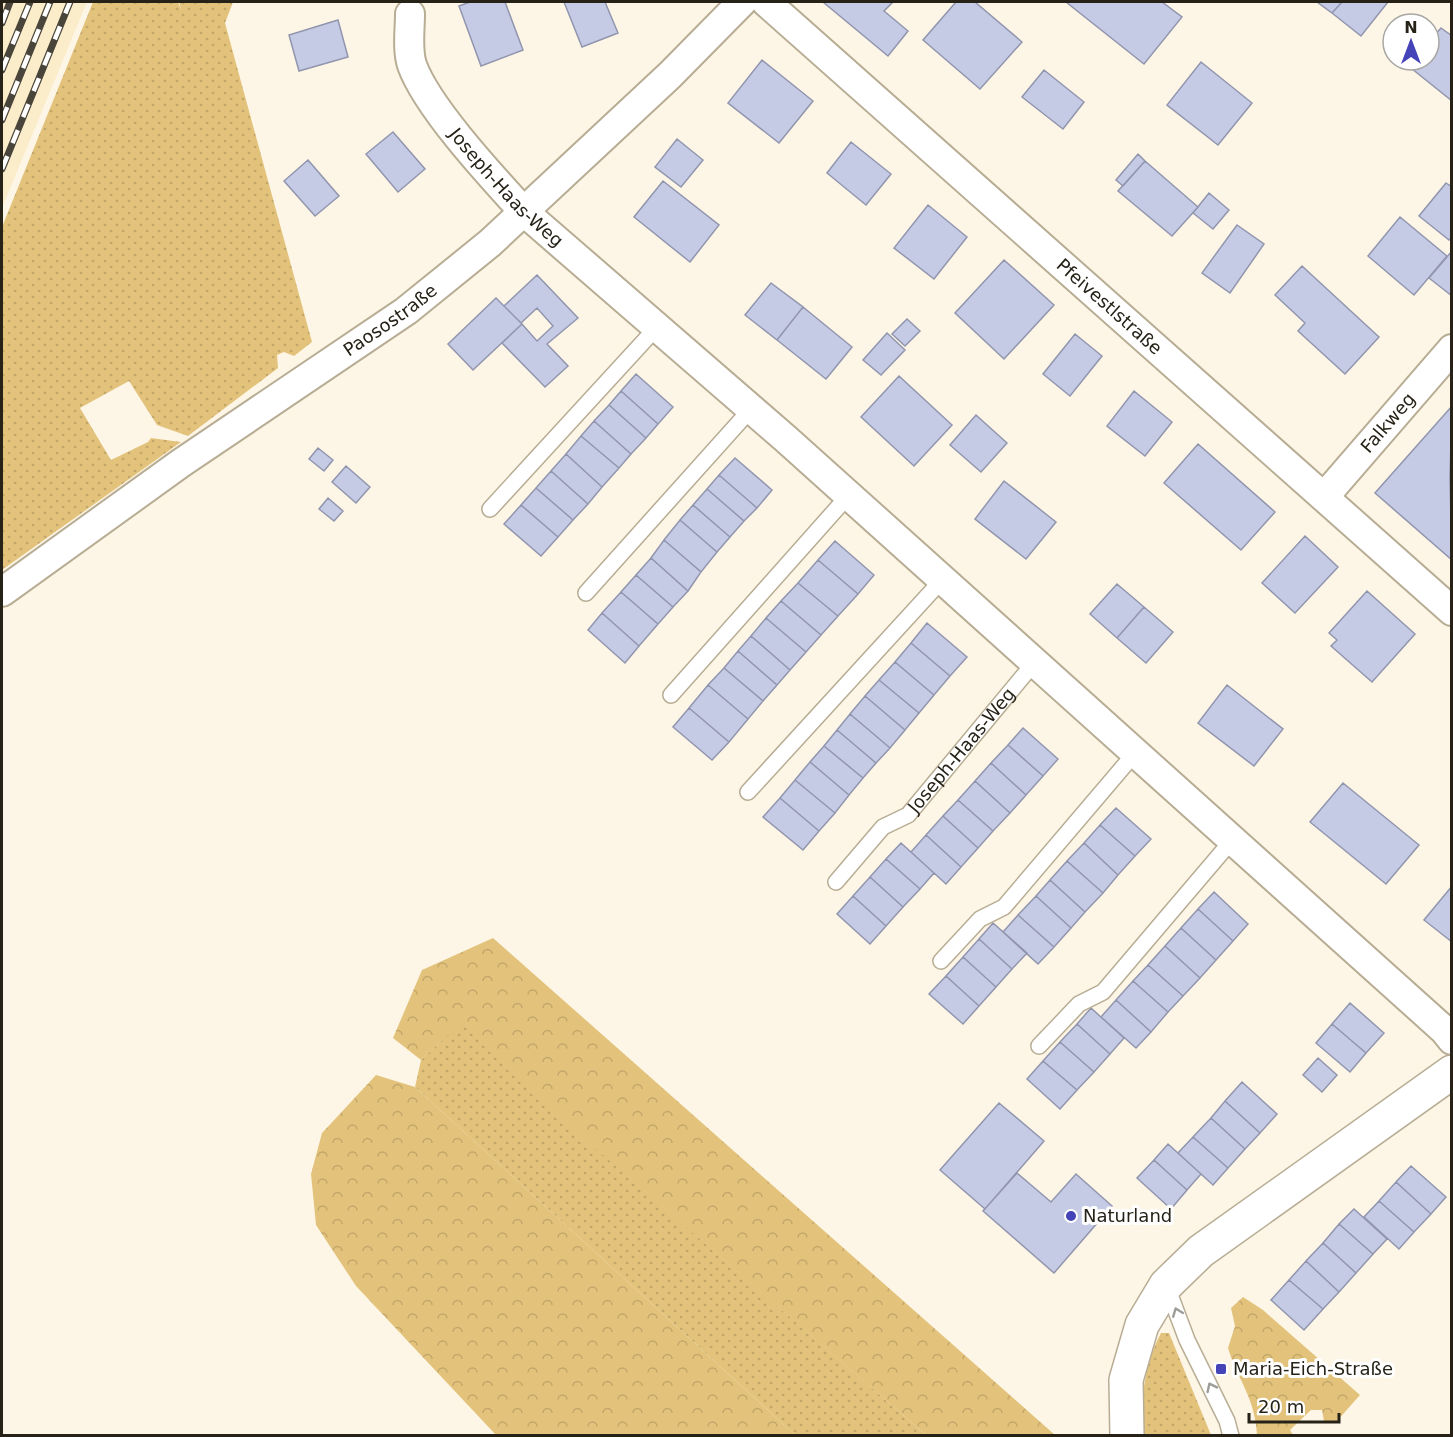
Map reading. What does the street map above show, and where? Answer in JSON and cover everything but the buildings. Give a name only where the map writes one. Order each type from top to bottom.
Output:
[{"type":"street","name":"Paosostraße","points":[[2,592],[181,463],[406,311],[490,243],[670,75],[742,2]]},
{"type":"street","name":"Pfeivestlstraße","points":[[766,2],[1452,611]]},
{"type":"street","name":"Joseph-Haas-Weg","points":[[410,14],[412,63],[427,95],[523,210],[1234,838],[1444,1030],[1452,1040]]},
{"type":"street","name":"Falkweg","points":[[1324,497],[1452,349]]},
{"type":"street","points":[[1127,1436],[1126,1380],[1142,1325],[1166,1285],[1201,1251],[1452,1072]]},
{"type":"lane","points":[[490,509],[657,327]]},
{"type":"lane","points":[[586,593],[751,409]]},
{"type":"lane","points":[[671,695],[849,496]]},
{"type":"lane","points":[[748,792],[942,580]]},
{"type":"lane","name":"Joseph-Haas-Weg","points":[[836,882],[883,827],[908,815],[1034,663]]},
{"type":"lane","points":[[941,961],[980,919],[1004,908],[1136,753]]},
{"type":"lane","points":[[1039,1046],[1079,1004],[1102,992],[1234,838]]},
{"type":"lane","points":[[1166,1285],[1187,1340],[1227,1421],[1232,1436]]},
{"type":"shaded area","points":[[2,2],[87,2],[2,208]]},
{"type":"green space","points":[[93,2],[178,2],[181,10],[179,2],[233,2],[225,23],[312,342],[294,356],[284,352],[277,355],[278,368],[188,436],[157,425],[129,381],[80,408],[111,460],[148,442],[151,438],[181,442],[2,570],[2,227]]},
{"type":"green space","points":[[493,938],[1055,1435],[926,1435],[574,1130],[462,1022],[421,1060],[393,1038],[422,970]]},
{"type":"green space","points":[[462,1021],[575,1130],[926,1435],[795,1435],[415,1087],[421,1060]]},
{"type":"green space","points":[[376,1075],[415,1087],[795,1435],[496,1435],[356,1286],[316,1225],[311,1174],[322,1133]]},
{"type":"green space","points":[[1243,1297],[1263,1310],[1360,1395],[1336,1422],[1324,1421],[1322,1410],[1311,1410],[1290,1430],[1293,1435],[1257,1435],[1250,1399],[1228,1348],[1235,1326],[1231,1308]]},
{"type":"green space","points":[[1161,1333],[1169,1333],[1211,1435],[1141,1436],[1147,1370]]},
{"type":"railway","points":[[2,23],[10,2]]},
{"type":"railway","points":[[2,70],[30,2]]},
{"type":"railway","points":[[2,120],[50,2]]},
{"type":"railway","points":[[2,169],[70,2]]},
{"type":"place","name":"Naturland","points":[[1071,1216]]},
{"type":"place","name":"Maria-Eich-Straße","points":[[1221,1369]]}]
